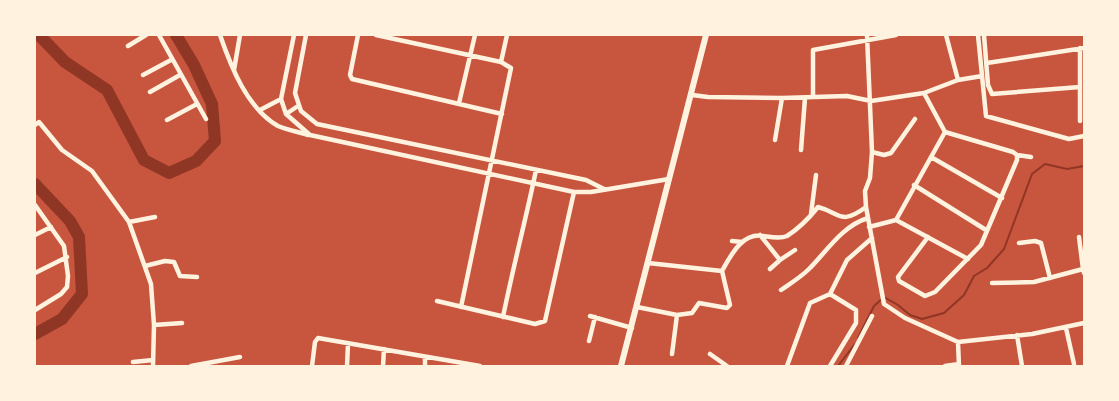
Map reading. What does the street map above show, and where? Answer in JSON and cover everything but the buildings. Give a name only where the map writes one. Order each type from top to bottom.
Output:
[{"type":"main road","points":[[621,366],[638,307],[706,35]]},
{"type":"street","points":[[128,46],[146,35]]},
{"type":"street","points":[[159,35],[171,60],[206,119]]},
{"type":"street","points":[[220,35],[240,83],[260,110],[282,127],[310,135],[574,192],[591,192],[669,179]]},
{"type":"street","points":[[234,70],[240,35]]},
{"type":"street","points":[[294,35],[281,99],[286,114],[310,135]]},
{"type":"street","points":[[306,35],[295,93],[298,106],[318,124],[586,180],[604,189]]},
{"type":"street","points":[[358,35],[350,75],[352,79],[502,114]]},
{"type":"street","points":[[376,35],[470,57],[501,62],[511,68],[461,307]]},
{"type":"street","points":[[459,103],[475,35]]},
{"type":"street","points":[[501,62],[507,35]]},
{"type":"street","points":[[867,35],[872,152],[870,178],[865,191],[866,208],[882,299],[885,305],[905,318],[958,342],[1066,328],[1084,323]]},
{"type":"street","points":[[813,98],[813,50],[867,42],[896,35]]},
{"type":"street","points":[[946,35],[958,80]]},
{"type":"street","points":[[978,35],[984,109],[988,118],[1069,139],[1084,136]]},
{"type":"street","points":[[984,35],[990,93],[998,95],[1080,87]]},
{"type":"street","points":[[987,63],[1082,48],[1080,121]]},
{"type":"street","points":[[143,75],[171,60]]},
{"type":"street","points":[[150,92],[180,75]]},
{"type":"street","points":[[692,95],[708,98],[813,98],[847,96],[871,101],[924,93],[958,80],[982,76]]},
{"type":"street","points":[[924,93],[945,132],[1017,155],[1031,157]]},
{"type":"street","points":[[775,140],[782,98]]},
{"type":"street","points":[[801,150],[805,98]]},
{"type":"street","points":[[260,110],[281,99]]},
{"type":"street","points":[[168,120],[197,104]]},
{"type":"street","points":[[286,114],[298,106]]},
{"type":"street","points":[[872,152],[884,155],[890,153],[915,119]]},
{"type":"street","points":[[35,125],[39,122],[62,150],[92,171],[129,222],[146,266],[152,291],[154,325],[153,363],[133,362]]},
{"type":"street","points":[[896,220],[945,132]]},
{"type":"street","points":[[928,237],[899,274],[899,281],[925,296],[929,295],[981,245],[986,230],[1002,198],[1017,160],[1017,155]]},
{"type":"street","points":[[931,157],[1002,198]]},
{"type":"street","points":[[503,317],[516,248],[536,170]]},
{"type":"street","points":[[811,214],[816,175]]},
{"type":"street","points":[[914,185],[986,230]]},
{"type":"street","points":[[437,301],[538,324],[548,318],[574,192]]},
{"type":"street","points":[[35,205],[64,246],[67,287],[52,302],[35,310]]},
{"type":"street","points":[[732,241],[742,242],[760,236],[773,238],[787,236],[821,207],[836,216],[856,214],[866,208]]},
{"type":"street","points":[[129,222],[155,217]]},
{"type":"street","points":[[781,290],[809,269],[847,229],[857,221],[867,217]]},
{"type":"street","points":[[869,226],[896,220],[968,259]]},
{"type":"street","points":[[35,236],[51,228]]},
{"type":"street","points":[[760,236],[780,260]]},
{"type":"street","points":[[992,283],[1022,283],[1083,271],[1079,237]]},
{"type":"street","points":[[787,366],[791,360],[806,308],[810,303],[830,294],[847,260],[872,238]]},
{"type":"street","points":[[1019,243],[1035,241],[1041,243],[1050,278]]},
{"type":"street","points":[[638,307],[677,315],[692,313],[697,304],[729,307],[722,270],[742,242]]},
{"type":"street","points":[[770,268],[795,250]]},
{"type":"street","points":[[35,273],[66,257]]},
{"type":"street","points":[[146,266],[170,260],[174,262],[180,276],[197,277]]},
{"type":"street","points":[[648,264],[722,270]]},
{"type":"street","points":[[830,294],[856,310],[856,323],[830,366]]},
{"type":"street","points":[[672,354],[677,315]]},
{"type":"street","points":[[846,366],[872,316]]},
{"type":"street","points":[[589,341],[592,317],[632,328]]},
{"type":"street","points":[[154,325],[182,323]]},
{"type":"street","points":[[1066,328],[1074,364]]},
{"type":"street","points":[[1016,335],[1022,366]]},
{"type":"street","points":[[312,366],[315,342],[316,339],[321,338],[480,366]]},
{"type":"street","points":[[945,366],[959,365],[958,342]]},
{"type":"street","points":[[347,366],[348,344]]},
{"type":"street","points":[[383,366],[384,349]]},
{"type":"street","points":[[710,354],[727,366]]},
{"type":"street","points":[[191,366],[240,357]]},
{"type":"street","points":[[425,366],[426,357]]},
{"type":"waterway","points":[[39,35],[65,62],[107,90],[144,160],[169,173],[196,161],[215,141],[212,104],[194,65],[176,35]]},
{"type":"waterway","points":[[858,338],[874,306],[884,297],[910,315],[922,319],[944,313],[964,295],[974,276],[987,268],[1004,249],[1032,174],[1045,164],[1067,169],[1084,166]]},
{"type":"waterway","points":[[35,184],[70,221],[79,237],[82,294],[62,319],[35,334]]},
{"type":"waterway","points":[[838,366],[855,344]]}]
